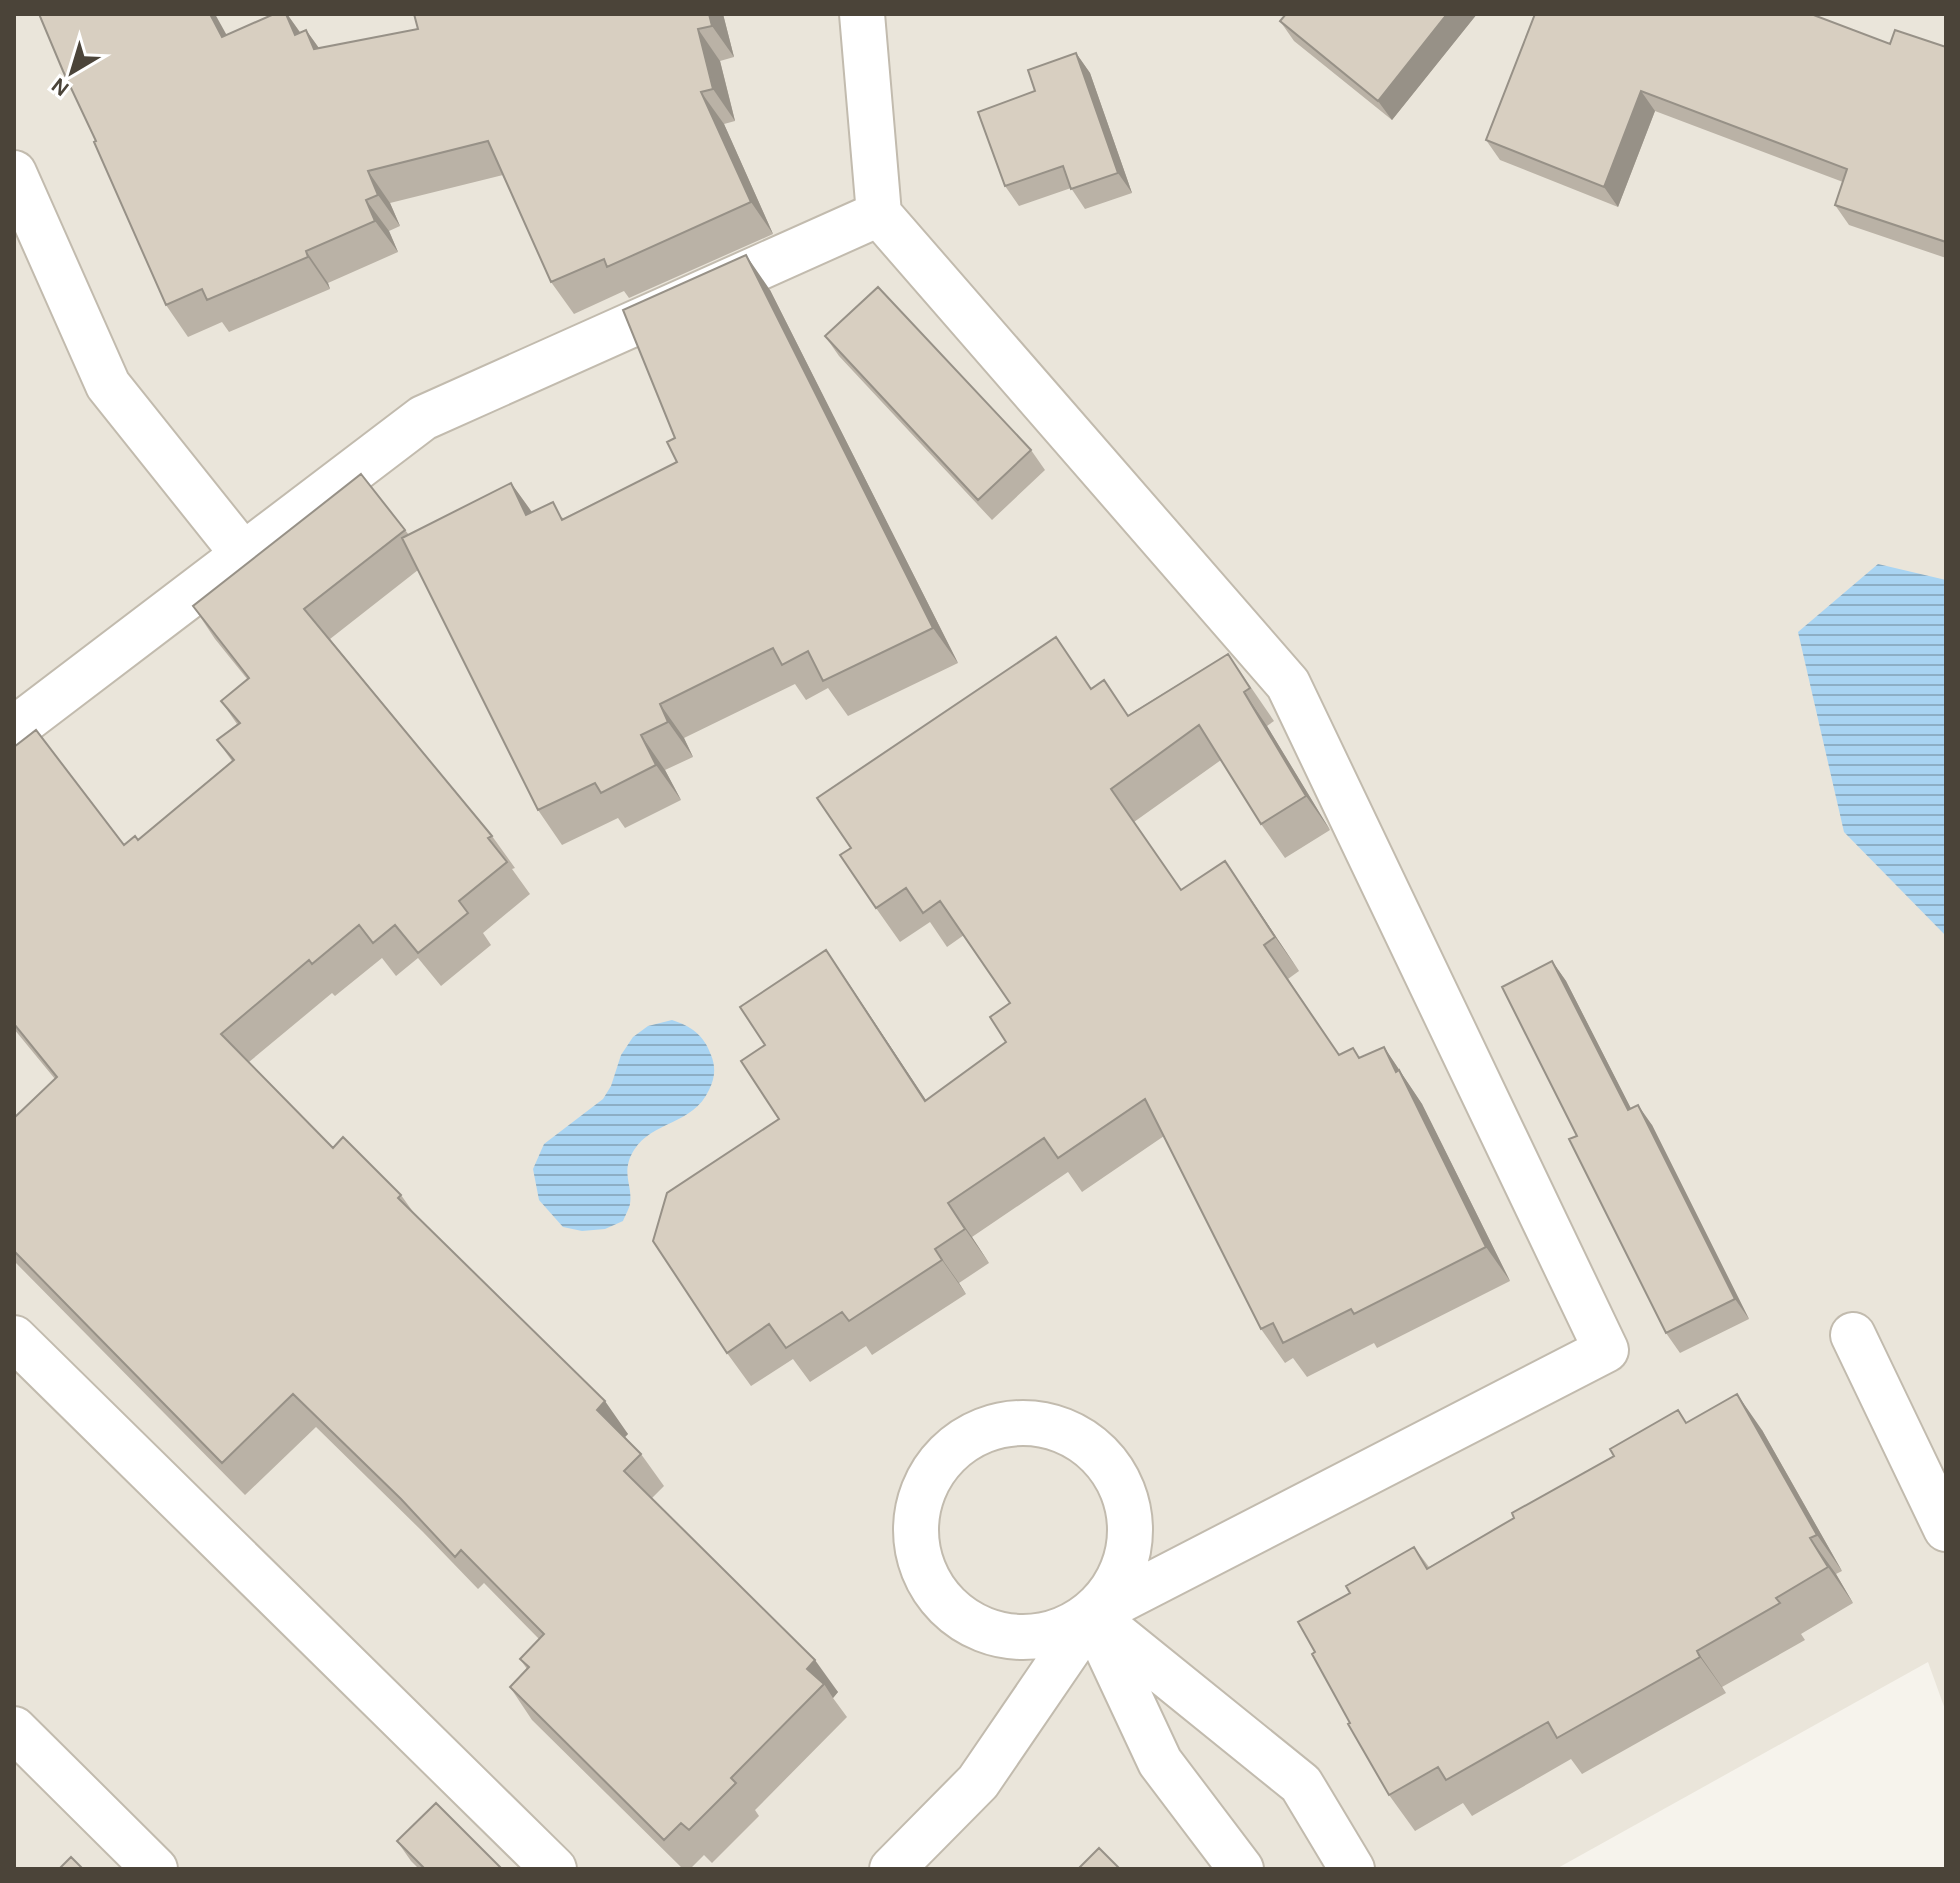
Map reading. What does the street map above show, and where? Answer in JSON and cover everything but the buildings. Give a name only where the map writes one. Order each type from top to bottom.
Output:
[{"type":"lane","points":[[862,14],[879,214],[1288,684],[1606,1350],[1092,1615],[1040,1638],[984,1632],[938,1598],[915,1547],[920,1491],[954,1445],[1005,1422],[1061,1428],[1108,1462],[1130,1513],[1125,1569],[1092,1615],[978,1782],[892,1869]]},
{"type":"lane","points":[[14,173],[108,385],[243,554]]},
{"type":"lane","points":[[14,729],[423,418],[879,214]]},
{"type":"lane","points":[[1853,1335],[1946,1529]]},
{"type":"lane","points":[[14,1338],[554,1869]]},
{"type":"lane","points":[[1092,1615],[1160,1762],[1241,1869]]},
{"type":"lane","points":[[1092,1615],[1301,1784],[1352,1869]]},
{"type":"lane","points":[[14,1729],[155,1869]]},
{"type":"shaded area","points":[[14,14],[1946,14],[1946,1712],[1928,1662],[1556,1869],[14,1869]]},
{"type":"water","points":[[1878,564],[1946,580],[1946,936],[1844,832],[1798,632]]},
{"type":"water","points":[[672,1020],[696,1032],[705,1042],[714,1068],[709,1090],[693,1110],[651,1133],[634,1150],[627,1172],[630,1204],[623,1221],[605,1229],[582,1231],[563,1227],[539,1200],[533,1169],[544,1144],[603,1099],[611,1086],[621,1055],[633,1037],[648,1026]]}]
